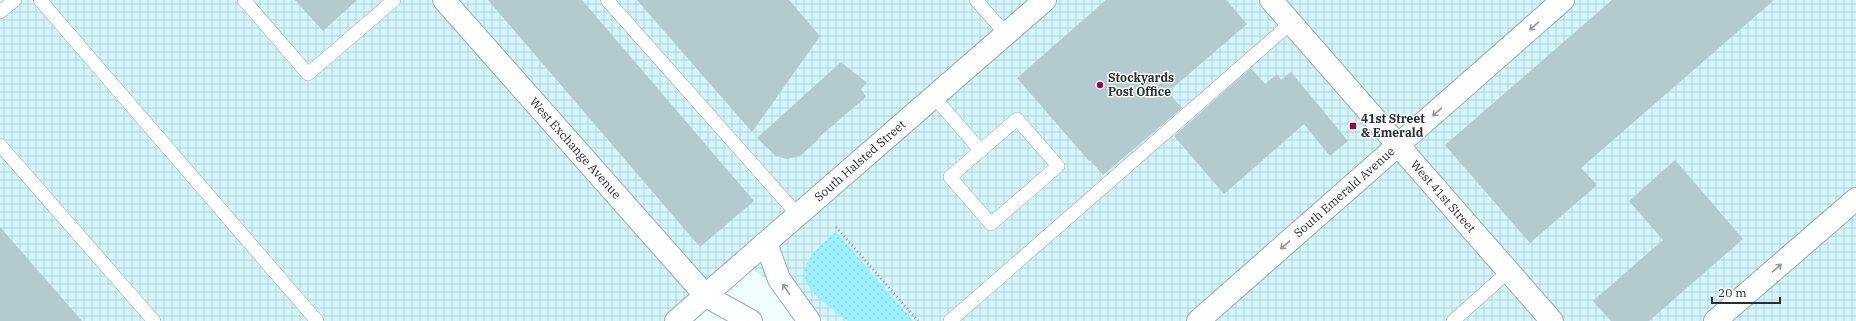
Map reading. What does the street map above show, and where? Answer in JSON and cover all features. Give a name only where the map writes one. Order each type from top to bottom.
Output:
[{"type":"street","name":"West Exchange Avenue","points":[[444,0],[706,296],[751,321]]},
{"type":"street","name":"South Halsted Street","points":[[676,321],[1045,0]]},
{"type":"street","name":"West 41st Street","points":[[1271,0],[1552,321]]},
{"type":"street","name":"South Emerald Avenue","points":[[1198,321],[1563,0]]},
{"type":"street","points":[[1715,321],[1856,199]]},
{"type":"street","points":[[766,243],[779,279],[809,321]]},
{"type":"lane","points":[[0,12],[14,0]]},
{"type":"lane","points":[[40,0],[317,321]]},
{"type":"lane","points":[[244,0],[308,74],[394,0]]},
{"type":"lane","points":[[607,0],[798,215]]},
{"type":"lane","points":[[976,0],[1006,34]]},
{"type":"lane","points":[[950,321],[1291,23]]},
{"type":"lane","points":[[934,97],[981,151]]},
{"type":"lane","points":[[1017,119],[1058,166],[991,224],[950,177],[981,151],[1017,119]]},
{"type":"lane","points":[[0,145],[154,321]]},
{"type":"lane","points":[[1453,321],[1509,271]]},
{"type":"path","points":[[836,227],[918,321]]},
{"type":"shaded area","points":[[0,0],[1856,0],[1856,321],[827,321],[743,263],[676,321],[0,321]]},
{"type":"shaded area","points":[[836,232],[913,321],[848,321],[814,294],[807,284],[805,275],[806,266],[817,249]]},
{"type":"building","points":[[295,0],[357,0],[323,31]]},
{"type":"building","points":[[488,0],[582,0],[754,201],[700,247]]},
{"type":"building","points":[[637,0],[789,0],[820,36],[752,132]]},
{"type":"building","name":"Stockyards Post Office","points":[[1106,0],[1226,0],[1247,24],[1168,92],[1182,108],[1103,175],[1017,78]]},
{"type":"building","points":[[1612,0],[1774,0],[1581,168],[1597,185],[1530,243],[1445,145]]},
{"type":"building","points":[[841,62],[867,83],[861,89],[866,97],[818,138],[819,139],[800,156],[787,159],[776,156],[757,138]]},
{"type":"building","points":[[1251,68],[1265,84],[1277,74],[1281,80],[1291,72],[1348,141],[1330,156],[1304,124],[1224,194],[1174,136]]},
{"type":"building","points":[[1675,160],[1743,239],[1649,321],[1611,321],[1593,301],[1663,240],[1629,201]]},
{"type":"building","points":[[0,227],[82,321],[0,321]]},
{"type":"place","name":"Stockyards Post Office","points":[[1100,85]]},
{"type":"place","name":"41st Street & Emerald","points":[[1353,126]]}]
